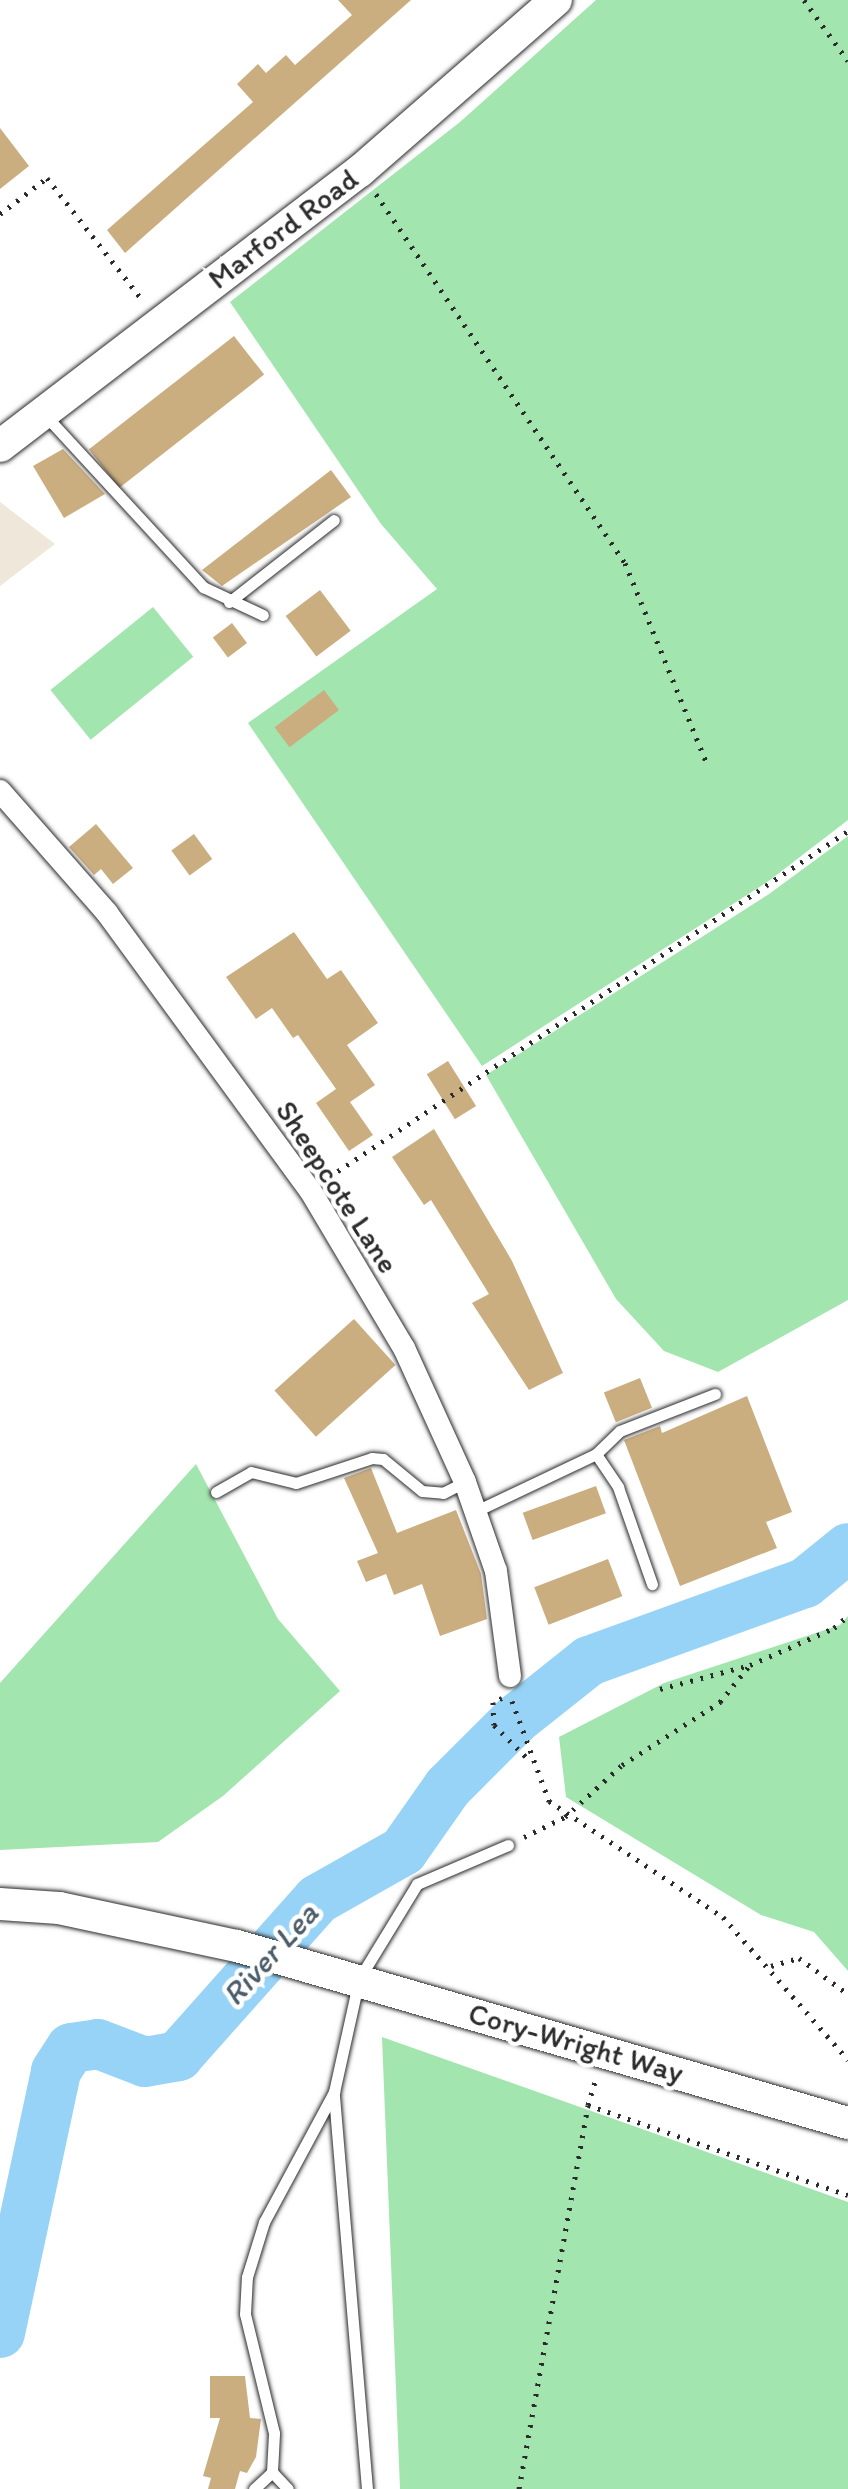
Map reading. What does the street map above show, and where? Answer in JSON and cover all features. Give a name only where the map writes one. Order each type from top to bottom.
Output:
[{"type":"main road","name":"Marford Road","points":[[0,446],[360,171],[556,0]]},
{"type":"main road","name":"Cory-Wright Way","points":[[0,1904],[59,1908],[237,1946],[848,2122]]},
{"type":"street","name":"Sheepcote Lane","points":[[0,790],[107,913],[310,1190],[404,1348],[465,1482],[496,1571],[510,1676]]},
{"type":"lane","points":[[43,412],[190,573],[229,602],[263,615]]},
{"type":"lane","points":[[229,602],[334,520]]},
{"type":"lane","points":[[476,1512],[596,1454],[620,1431],[715,1394]]},
{"type":"lane","points":[[596,1454],[618,1487],[652,1584]]},
{"type":"lane","points":[[216,1492],[251,1472],[296,1483],[372,1458],[382,1459],[422,1491],[444,1493],[465,1482]]},
{"type":"lane","points":[[254,2489],[272,2472],[274,2432],[244,2314],[247,2277],[264,2222],[334,2092],[359,1980],[417,1884],[508,1845]]},
{"type":"lane","points":[[334,2092],[368,2489]]},
{"type":"lane","points":[[272,2472],[288,2489]]},
{"type":"path","points":[[804,0],[848,61]]},
{"type":"path","points":[[360,171],[625,563],[708,766]]},
{"type":"path","points":[[0,214],[46,178],[160,322]]},
{"type":"path","points":[[310,1190],[848,831]]},
{"type":"path","points":[[660,1689],[750,1664],[834,1628],[848,1616]]},
{"type":"path","points":[[508,1845],[566,1817],[622,1765],[720,1702],[750,1664]]},
{"type":"path","points":[[492,1702],[494,1725],[512,1748],[529,1758]]},
{"type":"path","points":[[512,1707],[549,1801],[566,1817],[700,1898],[771,1966],[848,2060]]},
{"type":"path","points":[[771,1966],[800,1958],[848,1994]]},
{"type":"path","points":[[520,2489],[588,2105],[848,2195]]},
{"type":"shaded area","points":[[0,502],[55,544],[0,586]]},
{"type":"green space","points":[[596,0],[848,0],[848,820],[770,880],[482,1066],[248,723],[437,589],[381,524],[230,302],[460,122]]},
{"type":"green space","points":[[153,607],[193,657],[91,740],[50,690]]},
{"type":"green space","points":[[848,836],[848,1300],[718,1372],[664,1351],[616,1299],[486,1075],[769,894]]},
{"type":"green space","points":[[196,1464],[278,1619],[340,1691],[223,1796],[158,1842],[0,1850],[0,1683]]},
{"type":"green space","points":[[848,1616],[848,1971],[814,1932],[761,1915],[566,1797],[559,1737],[664,1683],[840,1625]]},
{"type":"green space","points":[[382,2037],[848,2202],[848,2489],[400,2489]]},
{"type":"building","points":[[338,0],[411,0],[125,253],[107,230],[253,102],[237,84],[258,64],[266,73],[286,55],[295,65],[352,15]]},
{"type":"building","points":[[0,128],[29,166],[0,189]]},
{"type":"building","points":[[234,336],[264,375],[119,488],[89,449]]},
{"type":"building","points":[[63,449],[105,494],[64,518],[33,466]]},
{"type":"building","points":[[331,470],[351,497],[222,586],[202,570]]},
{"type":"building","points":[[320,590],[351,631],[316,657],[286,616]]},
{"type":"building","points":[[232,623],[247,643],[228,657],[213,637]]},
{"type":"building","points":[[324,690],[339,710],[290,747],[274,727]]},
{"type":"building","points":[[96,824],[133,868],[113,884],[101,869],[94,875],[69,847]]},
{"type":"building","points":[[194,834],[212,859],[190,876],[171,850]]},
{"type":"building","points":[[294,932],[327,979],[341,970],[378,1023],[347,1045],[375,1085],[350,1102],[373,1135],[349,1151],[316,1103],[336,1089],[298,1035],[293,1038],[272,1008],[256,1019],[226,977]]},
{"type":"building","points":[[448,1061],[476,1106],[455,1119],[427,1074]]},
{"type":"building","points":[[434,1129],[512,1261],[563,1373],[529,1390],[472,1303],[489,1294],[431,1200],[424,1205],[392,1157]]},
{"type":"building","points":[[354,1319],[395,1365],[316,1437],[274,1391]]},
{"type":"building","points":[[640,1378],[652,1408],[616,1422],[604,1393]]},
{"type":"building","points":[[747,1396],[792,1512],[766,1522],[777,1548],[680,1586],[624,1440],[660,1426],[662,1433]]},
{"type":"building","points":[[371,1468],[397,1533],[456,1510],[481,1574],[487,1619],[440,1636],[422,1584],[394,1595],[386,1574],[366,1582],[357,1561],[378,1553],[344,1478]]},
{"type":"building","points":[[596,1486],[606,1513],[533,1540],[523,1513]]},
{"type":"building","points":[[608,1559],[622,1596],[549,1625],[534,1587]]},
{"type":"building","points":[[210,2376],[245,2376],[250,2418],[261,2419],[256,2457],[247,2473],[240,2471],[235,2489],[208,2489],[211,2478],[203,2476],[220,2418],[210,2418]]},
{"type":"waterway","name":"River Lea","points":[[0,2333],[56,2071],[71,2048],[98,2044],[145,2062],[178,2056],[318,1899],[403,1851],[448,1787],[516,1719],[589,1661],[805,1583],[848,1548]]}]
